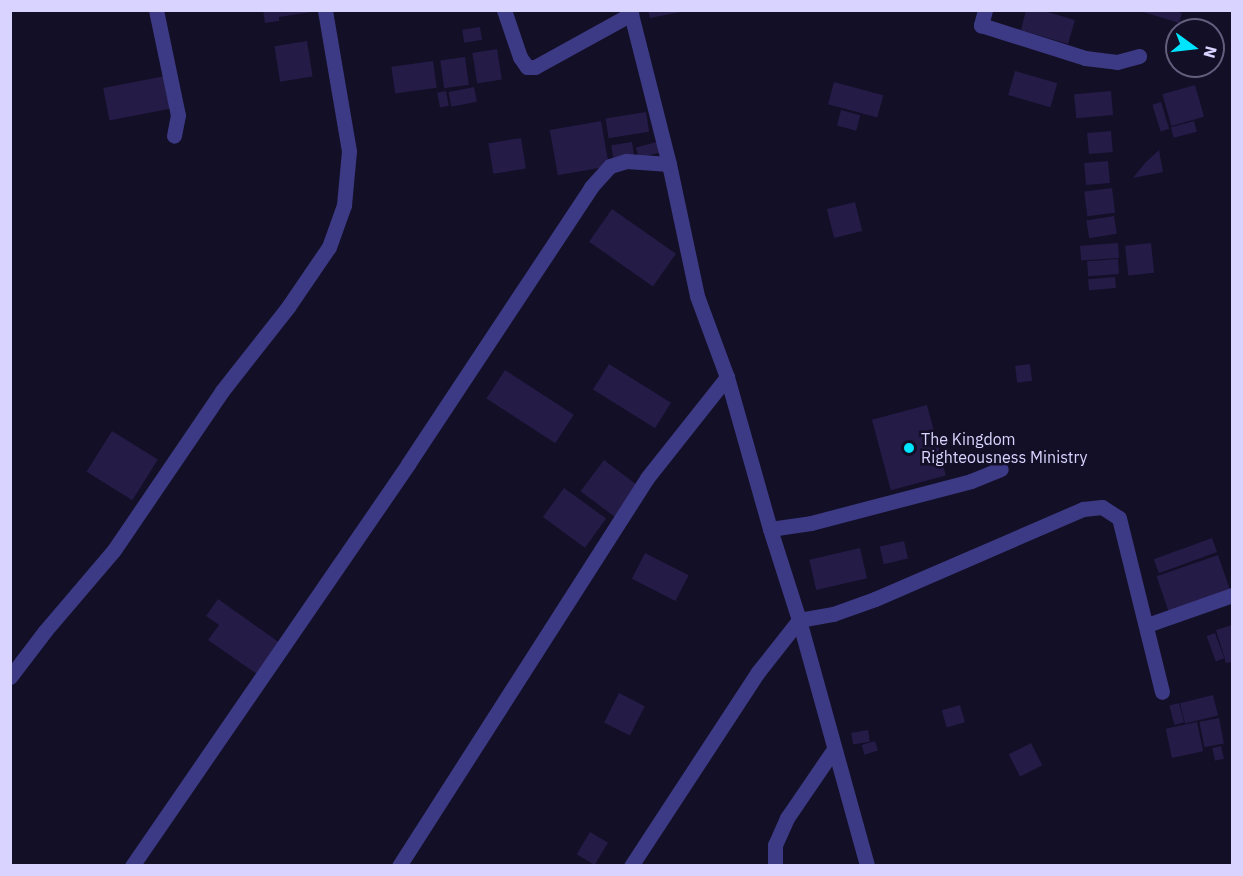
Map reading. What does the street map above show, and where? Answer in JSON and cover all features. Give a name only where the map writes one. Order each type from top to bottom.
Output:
[{"type":"street","points":[[156,10],[178,116],[174,136]]},
{"type":"street","points":[[10,677],[45,631],[114,550],[222,391],[288,307],[329,247],[344,205],[349,151],[325,10]]},
{"type":"street","points":[[504,10],[520,57],[527,67],[536,68],[630,12],[669,164],[697,296],[727,377],[770,529],[799,620],[867,866]]},
{"type":"street","points":[[986,10],[981,25],[1085,58],[1118,62],[1139,56]]},
{"type":"street","points":[[132,866],[401,473],[591,187],[610,166],[626,160],[669,164]]},
{"type":"street","points":[[399,866],[647,478],[727,377]]},
{"type":"street","points":[[770,529],[811,523],[971,481],[1001,469]]},
{"type":"street","points":[[632,866],[758,672],[799,620],[833,614],[864,602],[1083,508],[1102,507],[1119,518],[1162,692]]},
{"type":"street","points":[[1147,625],[1233,595]]},
{"type":"street","points":[[775,866],[775,845],[787,818],[834,749]]},
{"type":"building","points":[[263,10],[312,10],[312,12],[279,17],[279,21],[265,23]]},
{"type":"building","points":[[648,10],[681,10],[681,12],[650,18]]},
{"type":"building","points":[[1026,10],[1041,10],[1075,20],[1068,44],[1021,30]]},
{"type":"building","points":[[1137,10],[1174,10],[1182,13],[1180,18],[1165,19]]},
{"type":"building","points":[[480,27],[482,40],[464,43],[462,30]]},
{"type":"building","points":[[307,41],[313,77],[280,82],[274,46]]},
{"type":"building","points":[[497,49],[502,80],[477,84],[472,53]]},
{"type":"building","points":[[465,57],[469,85],[444,88],[440,60]]},
{"type":"building","points":[[433,61],[437,88],[395,94],[391,67]]},
{"type":"building","points":[[1015,71],[1057,83],[1050,107],[1008,95]]},
{"type":"building","points":[[165,76],[171,108],[109,120],[103,88]]},
{"type":"building","points":[[834,82],[883,95],[877,117],[828,104]]},
{"type":"building","points":[[1195,85],[1204,117],[1171,126],[1162,94]]},
{"type":"building","points":[[474,87],[477,102],[451,107],[448,92]]},
{"type":"building","points":[[446,91],[449,106],[440,107],[437,93]]},
{"type":"building","points":[[1111,91],[1113,115],[1076,118],[1074,94]]},
{"type":"building","points":[[1161,102],[1169,129],[1161,131],[1152,105]]},
{"type":"building","points":[[841,110],[860,115],[856,131],[837,125]]},
{"type":"building","points":[[646,112],[649,132],[609,138],[606,118]]},
{"type":"building","points":[[601,121],[609,166],[558,175],[550,130]]},
{"type":"building","points":[[1194,121],[1197,132],[1174,138],[1171,127]]},
{"type":"building","points":[[1111,131],[1113,152],[1089,154],[1087,133]]},
{"type":"building","points":[[521,138],[526,169],[493,174],[488,143]]},
{"type":"building","points":[[660,141],[663,152],[639,158],[636,147]]},
{"type":"building","points":[[632,142],[634,155],[613,158],[611,145]]},
{"type":"building","points":[[1159,150],[1163,172],[1133,178],[1145,163]]},
{"type":"building","points":[[1108,161],[1110,183],[1086,185],[1084,163]]},
{"type":"building","points":[[1112,188],[1115,213],[1087,216],[1084,191]]},
{"type":"building","points":[[855,202],[862,231],[834,238],[827,209]]},
{"type":"building","points":[[612,209],[676,254],[653,287],[589,242]]},
{"type":"building","points":[[1114,216],[1117,234],[1089,238],[1086,220]]},
{"type":"building","points":[[1118,243],[1119,258],[1081,261],[1080,246]]},
{"type":"building","points":[[1151,243],[1154,273],[1128,276],[1125,246]]},
{"type":"building","points":[[1118,259],[1119,274],[1088,276],[1087,261]]},
{"type":"building","points":[[1115,277],[1116,288],[1089,290],[1088,279]]},
{"type":"building","points":[[609,364],[671,403],[655,428],[593,389]]},
{"type":"building","points":[[1030,364],[1032,381],[1017,383],[1015,366]]},
{"type":"building","points":[[505,370],[574,415],[555,443],[486,399]]},
{"type":"building","name":"The Kingdom Righteousness Ministry","points":[[927,405],[946,476],[891,490],[872,420]]},
{"type":"building","points":[[112,431],[158,460],[132,500],[87,472]]},
{"type":"building","points":[[604,460],[638,486],[615,517],[581,491]]},
{"type":"building","points":[[564,488],[606,519],[585,548],[543,517]]},
{"type":"building","points":[[1212,538],[1217,552],[1159,573],[1154,559]]},
{"type":"building","points":[[904,541],[908,559],[884,564],[880,547]]},
{"type":"building","points":[[860,548],[867,578],[816,590],[809,560]]},
{"type":"building","points":[[645,553],[689,575],[675,601],[632,579]]},
{"type":"building","points":[[1218,555],[1230,590],[1169,611],[1157,576]]},
{"type":"building","points":[[218,599],[283,645],[261,677],[208,640],[219,625],[206,616]]},
{"type":"building","points":[[1232,625],[1232,662],[1226,663],[1216,630]]},
{"type":"building","points":[[1215,633],[1224,658],[1216,661],[1207,636]]},
{"type":"building","points":[[619,693],[645,706],[630,736],[604,722]]},
{"type":"building","points":[[1213,695],[1218,715],[1185,724],[1180,703]]},
{"type":"building","points":[[1179,703],[1184,722],[1175,725],[1169,706]]},
{"type":"building","points":[[960,705],[965,722],[947,728],[942,710]]},
{"type":"building","points":[[1219,718],[1224,744],[1204,747],[1199,722]]},
{"type":"building","points":[[1197,722],[1203,751],[1172,758],[1166,729]]},
{"type":"building","points":[[868,730],[870,742],[853,745],[851,733]]},
{"type":"building","points":[[875,741],[878,751],[865,755],[862,745]]},
{"type":"building","points":[[1031,743],[1042,765],[1020,777],[1009,754]]},
{"type":"building","points":[[1221,746],[1224,759],[1215,761],[1212,748]]},
{"type":"building","points":[[590,832],[608,843],[595,865],[577,854]]},
{"type":"place","name":"The Kingdom Righteousness Ministry","points":[[909,448]]}]
